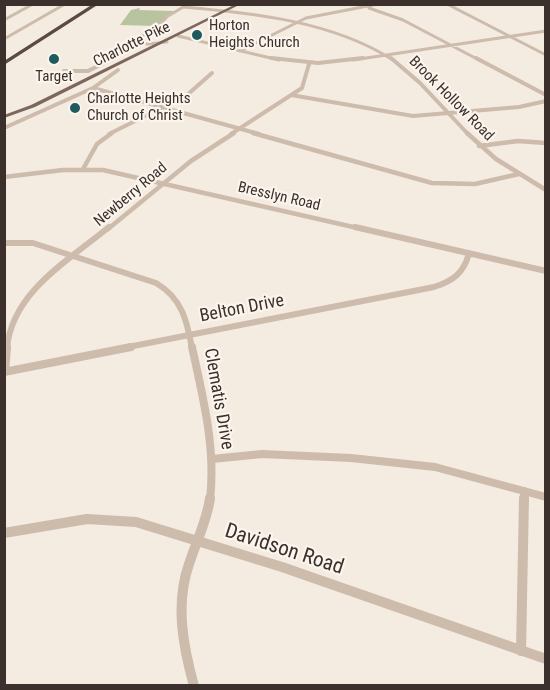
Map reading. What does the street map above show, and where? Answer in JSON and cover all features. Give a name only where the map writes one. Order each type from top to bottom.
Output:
[{"type":"highway","points":[[4,59],[91,4]]},
{"type":"highway","points":[[4,64],[97,4]]},
{"type":"main road","name":"Charlotte Pike","points":[[4,119],[100,74],[148,46],[158,46],[167,42],[240,4]]},
{"type":"street","points":[[4,20],[33,4]]},
{"type":"street","points":[[4,37],[12,35],[64,4]]},
{"type":"street","points":[[240,51],[293,23],[314,15],[369,8],[378,4]]},
{"type":"street","points":[[447,4],[505,36],[546,55]]},
{"type":"street","points":[[64,71],[86,71],[105,64],[117,57],[132,42],[154,30],[168,16],[185,6]]},
{"type":"street","name":"Brook Hollow Road","points":[[185,6],[229,11],[293,23],[353,39],[384,54],[399,63],[479,146],[546,190]]},
{"type":"street","points":[[369,8],[402,20],[546,95]]},
{"type":"street","points":[[178,36],[309,64],[546,31]]},
{"type":"street","points":[[132,42],[148,46],[167,42]]},
{"type":"street","name":"Newberry Road","points":[[5,372],[8,328],[20,305],[40,284],[191,161],[303,86],[309,64]]},
{"type":"street","points":[[4,128],[93,88],[118,70]]},
{"type":"street","points":[[83,169],[97,144],[106,136],[193,90],[212,73]]},
{"type":"street","points":[[100,74],[110,76]]},
{"type":"street","points":[[93,88],[432,183],[476,184],[519,174]]},
{"type":"street","points":[[291,95],[400,115],[448,114],[519,107],[546,101]]},
{"type":"street","points":[[479,146],[518,141],[546,143]]},
{"type":"street","name":"Bresslyn Road","points":[[4,177],[83,169],[103,170],[546,271]]},
{"type":"street","name":"Clematis Drive","points":[[4,243],[33,243],[156,283],[180,304],[190,335],[206,408],[212,459],[209,504],[185,575],[181,610],[185,656],[194,686]]},
{"type":"street","name":"Belton Drive","points":[[5,372],[443,285],[464,270],[469,254]]},
{"type":"street","points":[[212,459],[262,454],[351,458],[435,467],[546,496]]},
{"type":"street","points":[[521,651],[524,491]]},
{"type":"street","name":"Davidson Road","points":[[4,533],[61,522],[121,519],[282,567],[546,658]]},
{"type":"green space","points":[[140,8],[139,10],[174,11],[157,26],[120,25],[131,10]]},
{"type":"place","name":"Horton Heights Church","points":[[197,35]]},
{"type":"place","name":"Target","points":[[54,59]]},
{"type":"place","name":"Charlotte Heights Church of Christ","points":[[75,108]]}]
